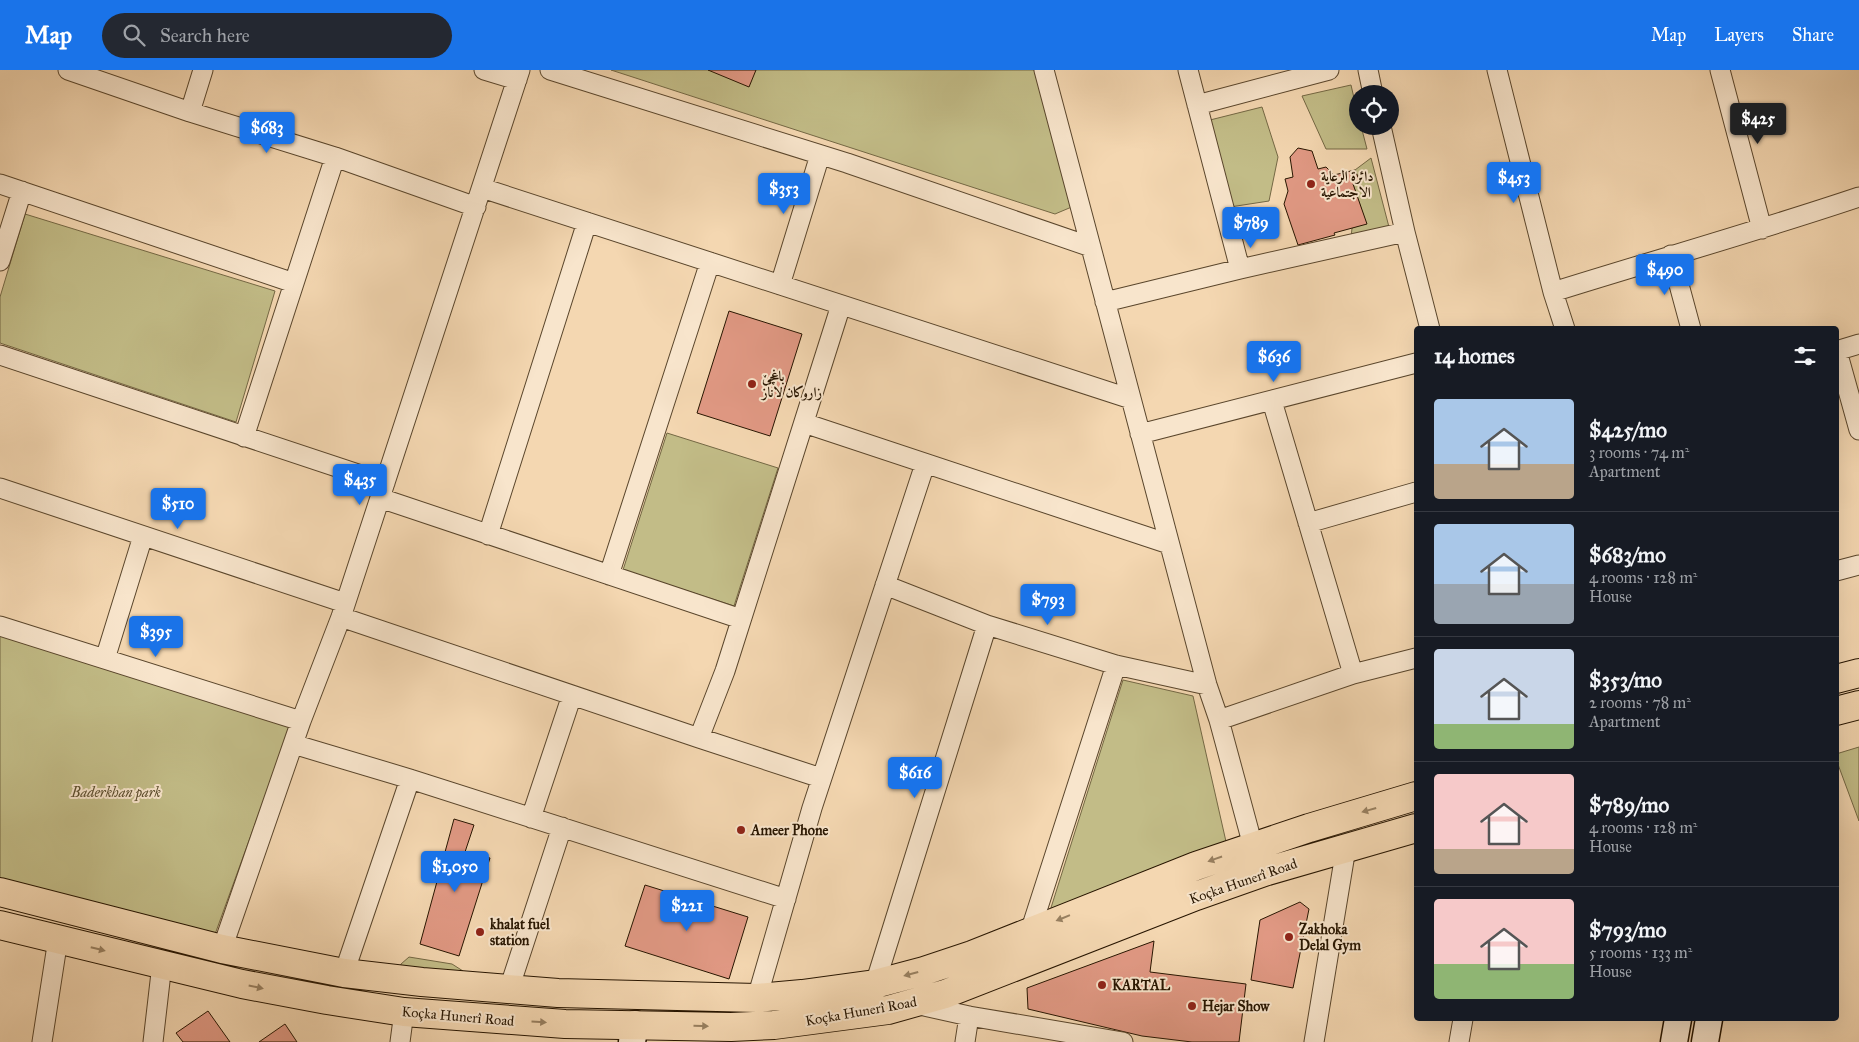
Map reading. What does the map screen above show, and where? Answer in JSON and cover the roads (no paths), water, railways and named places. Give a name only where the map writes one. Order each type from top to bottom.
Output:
[{"type":"main road","points":[[1839,678],[1859,673]]},
{"type":"main road","points":[[1839,710],[1859,704]]},
{"type":"main road","points":[[0,892],[222,949],[344,972],[422,982],[601,995],[757,998],[876,984],[972,955],[1159,880],[1253,846],[1414,797]]},
{"type":"main road","name":"Koçka Hunerî Road","points":[[0,925],[282,992],[404,1012],[565,1024],[634,1033],[732,1027],[773,1034],[915,1004],[970,986],[1213,890],[1264,872],[1414,829]]},
{"type":"main road","points":[[282,992],[287,962]]},
{"type":"main road","points":[[1674,1042],[1678,1021]]},
{"type":"main road","points":[[1705,1042],[1709,1021]]},
{"type":"street","points":[[68,70],[190,112],[336,157],[476,207]]},
{"type":"street","points":[[190,112],[203,70]]},
{"type":"street","points":[[222,949],[301,721],[343,610],[519,75],[484,70]]},
{"type":"street","points":[[550,70],[820,154],[1091,247]]},
{"type":"street","points":[[1044,70],[1206,685],[1219,720],[1253,846]]},
{"type":"street","points":[[1188,70],[1240,269]]},
{"type":"street","points":[[1197,105],[1329,70]]},
{"type":"street","points":[[1368,70],[1371,85]]},
{"type":"street","points":[[1497,70],[1562,326]]},
{"type":"street","points":[[1720,70],[1762,229]]},
{"type":"street","points":[[1383,135],[1429,326]]},
{"type":"street","points":[[780,285],[820,154]]},
{"type":"street","points":[[244,437],[336,157]]},
{"type":"street","points":[[0,184],[294,283]]},
{"type":"street","points":[[482,188],[1131,399]]},
{"type":"street","points":[[0,261],[22,191]]},
{"type":"street","points":[[1554,292],[1859,198]]},
{"type":"street","points":[[488,535],[587,222]]},
{"type":"street","points":[[1106,302],[1240,269],[1405,232]]},
{"type":"street","points":[[1671,255],[1690,326]]},
{"type":"street","points":[[609,576],[710,262]]},
{"type":"street","points":[[699,738],[725,671],[841,305]]},
{"type":"street","points":[[1839,350],[1859,344]]},
{"type":"street","points":[[0,354],[244,437],[488,535],[741,619]]},
{"type":"street","points":[[1839,358],[1859,430]]},
{"type":"street","points":[[1140,434],[1414,364]]},
{"type":"street","points":[[1272,401],[1353,674]]},
{"type":"street","points":[[804,422],[1169,544]]},
{"type":"street","points":[[757,998],[821,778],[925,464]]},
{"type":"street","points":[[0,488],[142,536],[572,695],[821,778]]},
{"type":"street","points":[[1308,522],[1414,493]]},
{"type":"street","points":[[105,659],[142,536]]},
{"type":"street","points":[[1839,570],[1859,565]]},
{"type":"street","points":[[885,585],[986,625],[1116,665],[1206,685]]},
{"type":"street","points":[[876,984],[986,625]]},
{"type":"street","points":[[0,626],[301,721]]},
{"type":"street","points":[[1219,720],[1353,674],[1414,659]]},
{"type":"street","points":[[1030,932],[1116,665]]},
{"type":"street","points":[[532,818],[572,695]]},
{"type":"street","points":[[293,744],[562,827],[786,900]]},
{"type":"street","points":[[344,972],[410,779]]},
{"type":"street","points":[[509,989],[562,827]]},
{"type":"street","points":[[1314,1042],[1346,848]]},
{"type":"street","points":[[42,1042],[58,939]]},
{"type":"street","points":[[153,1042],[162,964]]},
{"type":"street","points":[[915,1004],[969,1016],[1123,1042]]},
{"type":"street","points":[[400,1042],[404,1012]]},
{"type":"street","points":[[965,1042],[969,1016]]},
{"type":"street","points":[[1459,1042],[1463,1021]]},
{"type":"place","name":"دائرة الرعاية الاجتماعية","points":[[1311,184]]},
{"type":"place","name":"باغچێ زاروكان لاناز","points":[[752,384]]},
{"type":"place","name":"Ameer Phone","points":[[741,830]]},
{"type":"place","name":"khalat fuel station","points":[[480,932]]},
{"type":"place","name":"Zakhoka Delal Gym","points":[[1289,937]]},
{"type":"place","name":"KARTAL","points":[[1102,985]]},
{"type":"place","name":"Hejar Show","points":[[1192,1006]]},
{"type":"park label","name":"Baderkhan park","points":[[116,792]]}]
